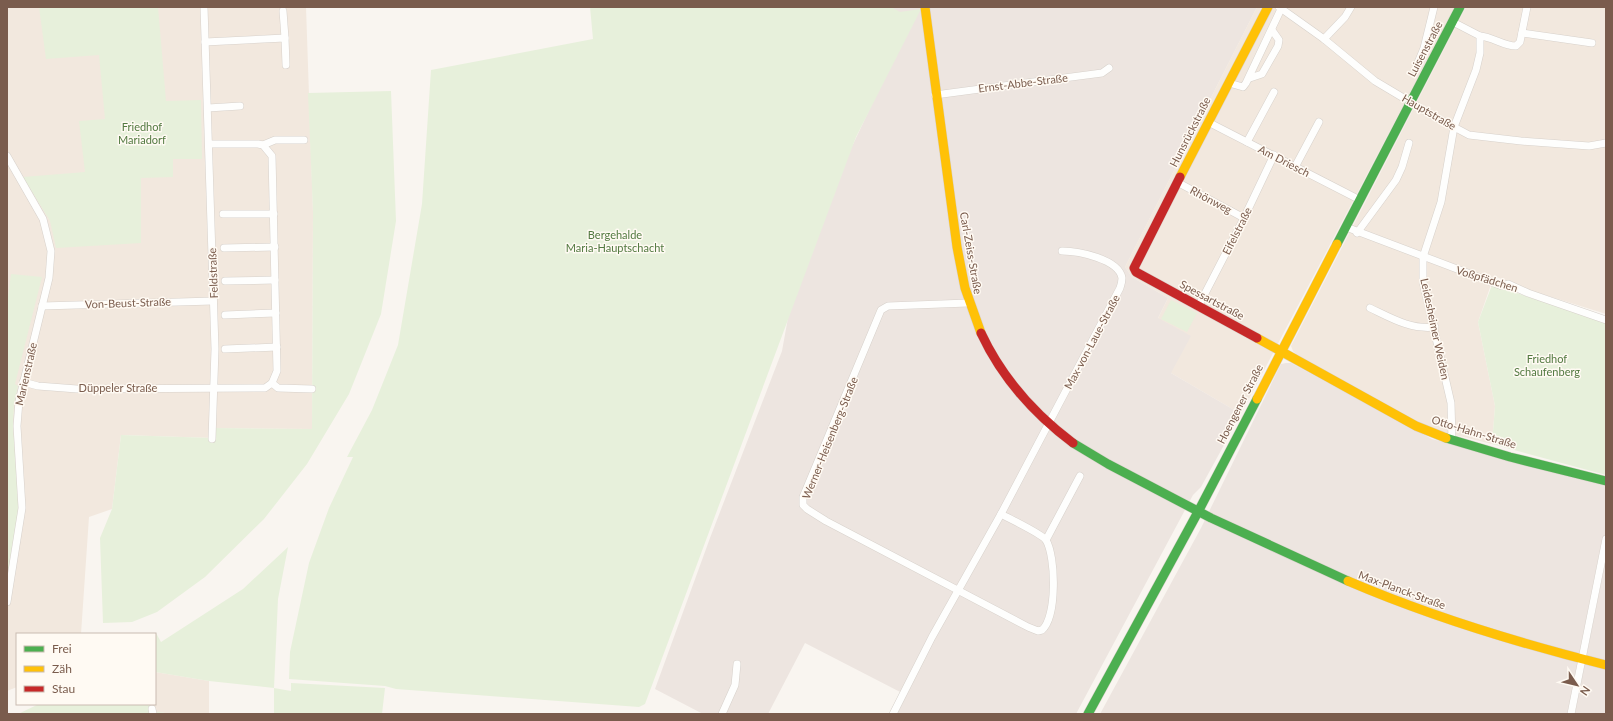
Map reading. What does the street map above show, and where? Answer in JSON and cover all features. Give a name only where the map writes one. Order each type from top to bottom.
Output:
[{"type":"street","name":"Feldstraße","points":[[204,7],[210,144],[213,301],[214,388],[212,439]]},
{"type":"street","name":"Carl-Zeiss-Straße","points":[[925,7],[957,253],[962,279],[968,303],[999,368],[1011,384],[1048,423],[1083,450],[1198,512]]},
{"type":"street","name":"Hunsrückstraße","points":[[1134,268],[1268,7]]},
{"type":"street","points":[[1324,39],[1345,17],[1351,7]]},
{"type":"street","points":[[1418,66],[1434,7]]},
{"type":"street","name":"Luisenstraße","points":[[1411,103],[1460,7]]},
{"type":"street","points":[[1453,22],[1480,36],[1510,46],[1516,46],[1520,42],[1527,7]]},
{"type":"street","points":[[1229,84],[1243,87],[1250,78],[1272,30],[1280,8]]},
{"type":"street","name":"Hauptstraße","points":[[1280,8],[1324,39],[1364,73],[1411,103],[1470,135],[1521,141],[1589,146],[1606,143]]},
{"type":"street","points":[[283,11],[286,65]]},
{"type":"street","points":[[1250,78],[1262,74],[1278,46],[1279,40],[1272,30]]},
{"type":"street","points":[[1522,33],[1592,43]]},
{"type":"street","name":"Leidesheimer Weiden","points":[[1452,440],[1451,403],[1435,327],[1423,282],[1423,257],[1441,202],[1454,127],[1476,70],[1480,53],[1480,36]]},
{"type":"street","points":[[205,42],[285,38]]},
{"type":"street","name":"Ernst-Abbe-Straße","points":[[936,95],[1102,73],[1108,68]]},
{"type":"street","points":[[1248,142],[1274,92]]},
{"type":"street","name":"Hoengener Straße","points":[[1088,714],[1198,512],[1411,103]]},
{"type":"street","points":[[208,108],[240,106]]},
{"type":"street","name":"Am Driesch","points":[[1208,122],[1360,200]]},
{"type":"street","points":[[1295,167],[1319,122]]},
{"type":"street","points":[[210,144],[263,145],[275,140],[304,140]]},
{"type":"street","points":[[1357,233],[1396,180],[1402,167],[1409,142]]},
{"type":"street","points":[[263,145],[272,156],[274,163],[277,371],[272,383],[278,388],[312,389]]},
{"type":"street","name":"Marienstraße","points":[[7,156],[43,220],[51,252],[49,278],[19,401],[17,426],[22,508],[7,602]]},
{"type":"street","name":"Eifelstraße","points":[[1198,307],[1274,156]]},
{"type":"street","name":"Rhönweg","points":[[1177,182],[1244,218]]},
{"type":"street","points":[[223,214],[274,214]]},
{"type":"street","name":"Voßpfädchen","points":[[1346,227],[1357,233],[1502,286],[1508,284],[1528,293],[1606,320]]},
{"type":"street","points":[[224,248],[275,247]]},
{"type":"street","name":"Max-von-Laue-Straße","points":[[1048,423],[1115,298],[1122,279],[1114,266],[1090,254],[1062,250]]},
{"type":"street","name":"Spessartstraße","points":[[1134,268],[1136,272],[1281,351]]},
{"type":"street","points":[[225,281],[275,280]]},
{"type":"street","name":"Von-Beust-Straße","points":[[42,306],[213,301]]},
{"type":"street","name":"Werner-Heisenberg-Straße","points":[[968,303],[888,306],[881,310],[803,497],[803,505],[812,513],[1038,631],[1042,630],[1047,622],[1054,597],[1053,572],[1046,540]]},
{"type":"street","points":[[1370,308],[1406,324],[1421,328],[1435,327]]},
{"type":"street","points":[[225,315],[276,313]]},
{"type":"street","points":[[225,349],[277,348]]},
{"type":"street","name":"Otto-Hahn-Straße","points":[[1281,351],[1416,426],[1452,440],[1606,481]]},
{"type":"street","name":"Düppeler Straße","points":[[23,382],[38,386],[77,389],[265,388],[272,383]]},
{"type":"street","points":[[893,714],[932,637],[960,590],[1048,423]]},
{"type":"street","points":[[1001,514],[1046,540],[1080,476]]},
{"type":"street","name":"Max-Planck-Straße","points":[[1198,512],[1298,561],[1367,590],[1487,633],[1606,665]]},
{"type":"street","points":[[1571,714],[1606,539]]},
{"type":"street","points":[[722,714],[735,685],[737,664]]},
{"type":"shaded area","points":[[7,7],[306,7],[313,212],[312,429],[214,428],[214,438],[121,435],[112,509],[89,517],[81,633],[16,633],[16,687],[7,691]]},
{"type":"shaded area","points":[[884,7],[1257,7],[1125,267],[1132,277],[1168,298],[1158,318],[1191,336],[1171,373],[1241,414],[1201,487],[1193,495],[1076,714],[897,714],[906,695],[805,643],[768,714],[703,714],[655,689],[710,538],[782,351],[790,307],[847,157],[900,45]]},
{"type":"shaded area","points":[[1257,7],[1455,7],[1241,414],[1171,373],[1158,318],[1168,298],[1132,277],[1125,267]]},
{"type":"shaded area","points":[[1466,7],[1606,7],[1606,314],[1529,290],[1494,276],[1478,322],[1495,406],[1492,444],[1443,432],[1418,422],[1297,355],[1291,346]]},
{"type":"shaded area","points":[[1291,363],[1432,439],[1606,486],[1606,714],[1100,714],[1201,528],[1281,364]]},
{"type":"shaded area","points":[[156,672],[209,681],[209,714],[173,714],[149,711],[150,705],[156,705]]},
{"type":"green space","name":"Friedhof Mariadorf","points":[[39,7],[158,7],[166,101],[201,100],[202,159],[173,159],[173,177],[141,178],[141,243],[56,248],[50,221],[23,177],[85,172],[79,121],[105,119],[99,55],[46,59]]},
{"type":"green space","name":"Bergehalde Maria-Hauptschacht","points":[[590,7],[891,7],[900,12],[921,9],[856,137],[645,704],[639,707],[396,689],[385,686],[289,679],[290,652],[309,563],[329,508],[353,457],[347,457],[372,410],[398,345],[422,204],[431,70],[593,39]]},
{"type":"green space","points":[[391,91],[396,221],[381,314],[349,394],[307,464],[264,519],[205,577],[157,612],[132,622],[103,623],[100,538],[112,509],[121,435],[214,438],[214,428],[312,429],[313,212],[308,93]]},
{"type":"green space","points":[[11,274],[42,277],[15,384],[18,386],[14,403],[13,426],[19,509],[7,579],[7,304]]},
{"type":"green space","name":"Friedhof Schaufenberg","points":[[1492,285],[1606,322],[1606,475],[1492,444],[1495,406],[1478,322]]},
{"type":"green space","points":[[1171,300],[1197,313],[1187,332],[1161,319]]},
{"type":"green space","points":[[288,547],[278,599],[274,688],[209,681],[156,672],[156,633],[161,642],[243,589]]},
{"type":"green space","points":[[291,683],[385,688],[382,714],[274,714],[274,688],[291,691]]},
{"type":"green space","points":[[37,705],[150,705],[150,711],[173,714],[18,714]]},
{"type":"traffic: fast","points":[[1337,244],[1460,7]]},
{"type":"traffic: fast","points":[[1088,714],[1198,512],[1257,399]]},
{"type":"traffic: fast","points":[[1446,438],[1510,457],[1606,481]]},
{"type":"traffic: fast","points":[[1073,443],[1108,464],[1211,518],[1348,581]]},
{"type":"traffic: slow","points":[[925,7],[957,247],[965,288],[981,333]]},
{"type":"traffic: slow","points":[[1180,177],[1268,7]]},
{"type":"traffic: slow","points":[[1257,399],[1337,244]]},
{"type":"traffic: slow","points":[[1257,338],[1416,426],[1446,438]]},
{"type":"traffic: slow","points":[[1348,581],[1443,618],[1540,648],[1606,665]]},
{"type":"traffic: jam","points":[[1180,177],[1134,268],[1136,272],[1257,338]]},
{"type":"traffic: jam","points":[[981,333],[999,365],[1020,394],[1058,432],[1073,443]]}]
